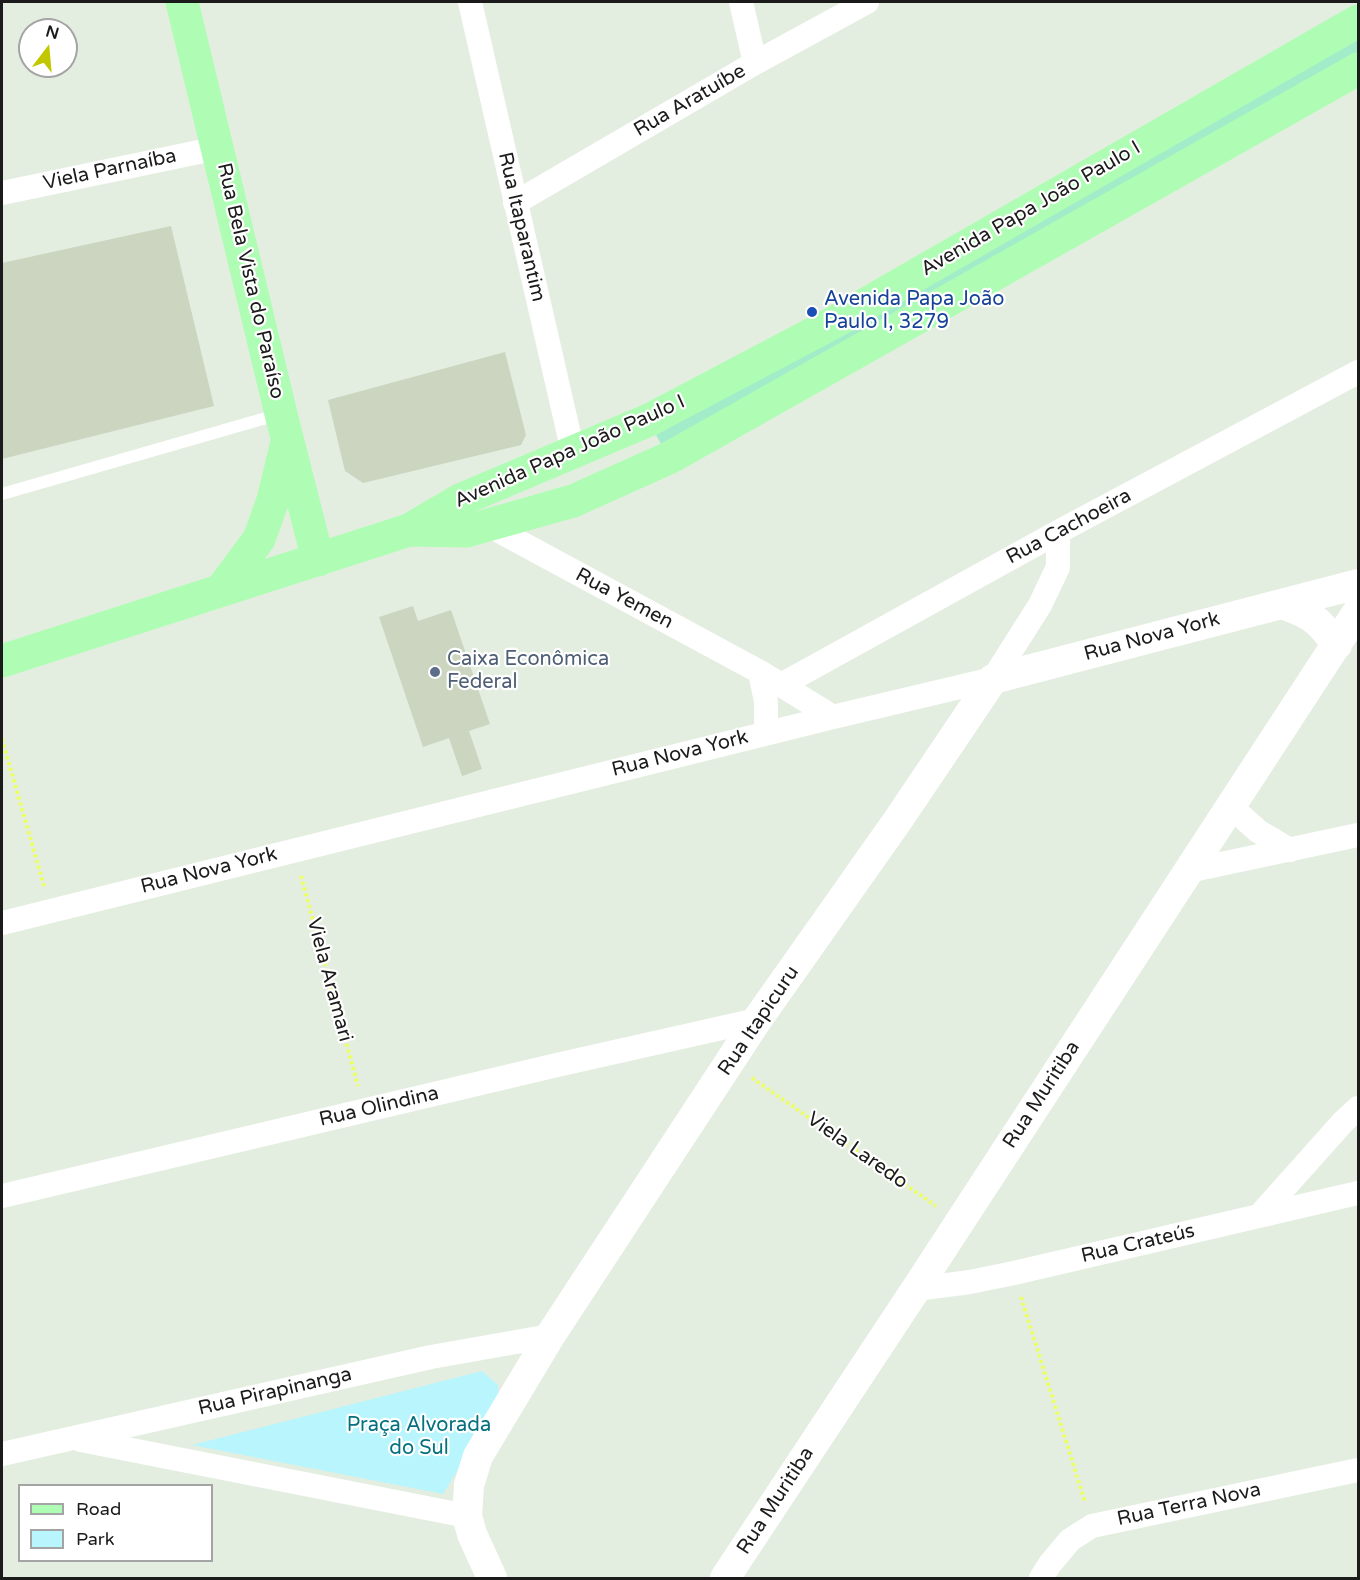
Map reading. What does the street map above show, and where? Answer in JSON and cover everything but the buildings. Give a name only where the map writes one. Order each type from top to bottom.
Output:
[{"type":"main road","name":"Rua Bela Vista do Paraíso","points":[[182,2],[318,560]]},
{"type":"main road","name":"Avenida Papa João Paulo I","points":[[2,661],[409,530],[460,500],[650,420],[831,324],[1359,21]]},
{"type":"main road","name":"Avenida Papa João Paulo I","points":[[409,530],[467,531],[573,501],[671,457],[1359,69]]},
{"type":"main road","points":[[221,590],[259,539],[273,500],[284,426]]},
{"type":"street","name":"Rua Itaparantim","points":[[470,2],[573,452]]},
{"type":"street","points":[[741,2],[754,63]]},
{"type":"street","name":"Rua Aratuíbe","points":[[515,203],[754,63],[867,2]]},
{"type":"street","name":"Viela Parnaíba","points":[[2,193],[218,148]]},
{"type":"street","name":"Rua Cachoeira","points":[[781,685],[1058,532],[1359,372]]},
{"type":"street","name":"Rua Yemen","points":[[488,525],[760,672],[833,717]]},
{"type":"street","name":"Rua Itapicuru","points":[[467,1516],[469,1485],[478,1456],[550,1336],[757,1020],[898,820],[1040,605],[1058,567],[1058,532]]},
{"type":"street","name":"Rua Nova York","points":[[2,922],[993,679],[1359,584]]},
{"type":"street","points":[[1282,604],[1305,612],[1323,625],[1337,645]]},
{"type":"street","name":"Rua Muritiba","points":[[725,1578],[1359,611]]},
{"type":"street","points":[[760,672],[766,702],[766,733]]},
{"type":"street","points":[[1230,806],[1258,831],[1290,850]]},
{"type":"street","points":[[1188,871],[1359,835]]},
{"type":"street","name":"Rua Olindina","points":[[2,1196],[757,1020]]},
{"type":"street","points":[[1260,1215],[1343,1122],[1359,1108]]},
{"type":"street","name":"Rua Crateús","points":[[916,1289],[1014,1273],[1359,1192]]},
{"type":"street","name":"Rua Pirapinanga","points":[[2,1454],[431,1357],[550,1336]]},
{"type":"street","points":[[73,1439],[467,1516],[472,1534],[492,1578]]},
{"type":"street","name":"Rua Terra Nova","points":[[1041,1578],[1070,1540],[1092,1526],[1359,1470]]},
{"type":"lane","points":[[2,494],[284,426]]},
{"type":"path","points":[[2,739],[50,910]]},
{"type":"path","name":"Viela Aramari","points":[[294,849],[365,1110]]},
{"type":"path","name":"Viela Laredo","points":[[755,1080],[959,1221]]},
{"type":"path","points":[[1014,1273],[1092,1526]]},
{"type":"green space","points":[[1358,39],[1358,52],[1016,248],[661,444],[656,435]]},
{"type":"green space","name":"Praça Alvorada do Sul","points":[[482,1371],[498,1385],[499,1403],[443,1494],[192,1445]]},
{"type":"place","name":"Avenida Papa João Paulo I, 3279","points":[[812,312]]},
{"type":"place","name":"Caixa Econômica Federal","points":[[435,672]]}]
